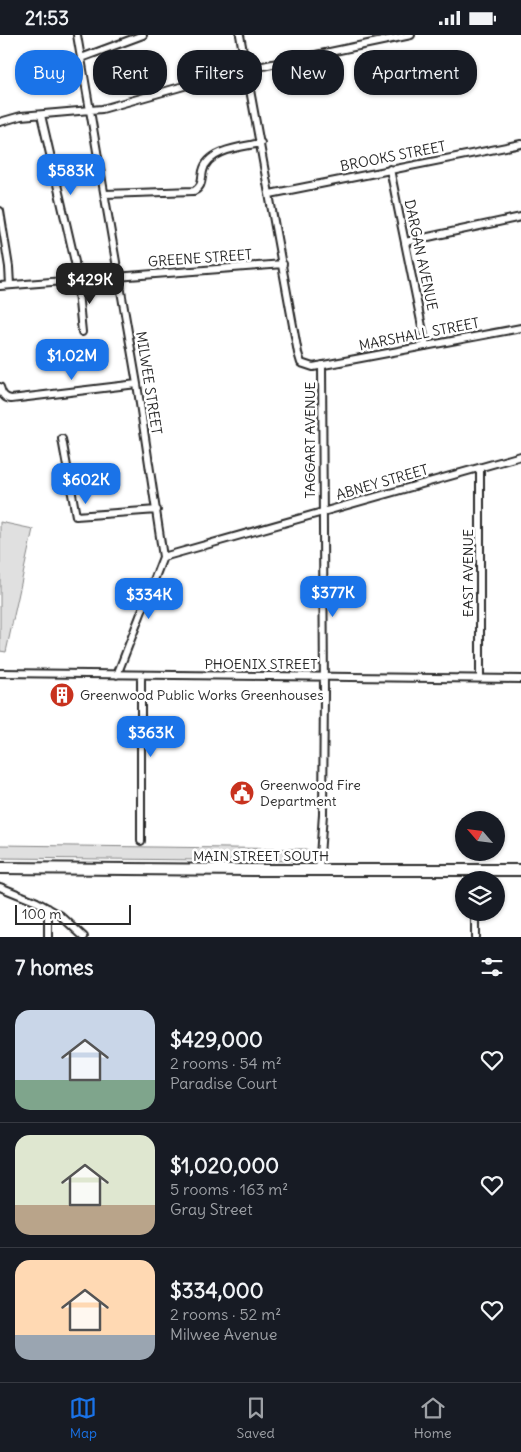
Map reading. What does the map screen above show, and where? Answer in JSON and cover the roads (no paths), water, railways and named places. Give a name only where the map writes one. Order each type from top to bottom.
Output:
[{"type":"main road","name":"MAIN STREET SOUTH","points":[[0,868],[319,870],[455,874]]},
{"type":"main road","name":"MAIN STREET SOUTH","points":[[505,872],[521,870]]},
{"type":"street","name":"MILWEE STREET","points":[[77,35],[79,50]]},
{"type":"street","points":[[83,57],[143,35]]},
{"type":"street","name":"TAGGART AVENUE","points":[[240,35],[243,50]]},
{"type":"street","points":[[262,66],[411,35]]},
{"type":"street","name":"MILWEE STREET","points":[[83,74],[137,384],[163,557]]},
{"type":"street","points":[[0,122],[21,116],[102,109],[177,88]]},
{"type":"street","name":"TAGGART AVENUE","points":[[251,95],[300,359],[304,365],[322,365],[323,814],[319,870]]},
{"type":"street","points":[[41,115],[75,262],[82,332]]},
{"type":"street","points":[[105,194],[194,191],[201,186],[205,165],[212,157],[225,151],[261,143]]},
{"type":"street","name":"BROOKS STREET","points":[[270,194],[521,144]]},
{"type":"street","name":"DARGAN AVENUE","points":[[390,169],[426,346]]},
{"type":"street","points":[[0,211],[10,285]]},
{"type":"street","points":[[405,242],[521,217]]},
{"type":"street","name":"GREENE STREET","points":[[0,286],[283,264]]},
{"type":"street","name":"MARSHALL STREET","points":[[322,365],[521,328]]},
{"type":"street","points":[[0,387],[2,395],[11,399],[137,384]]},
{"type":"street","points":[[62,439],[76,516],[157,510]]},
{"type":"street","name":"ABNEY STREET","points":[[163,557],[521,457]]},
{"type":"street","name":"EAST AVENUE","points":[[480,468],[480,678]]},
{"type":"street","points":[[117,675],[163,557]]},
{"type":"street","name":"PHOENIX STREET","points":[[0,673],[521,679]]},
{"type":"street","points":[[141,675],[141,841]]},
{"type":"street","points":[[0,887],[60,915],[84,937]]},
{"type":"street","points":[[48,908],[48,937]]},
{"type":"street","points":[[475,921],[475,937]]},
{"type":"place","name":"Greenwood Public Works Greenhouses","points":[[62,695]]},
{"type":"place","name":"Greenwood Fire Department","points":[[242,793]]}]
